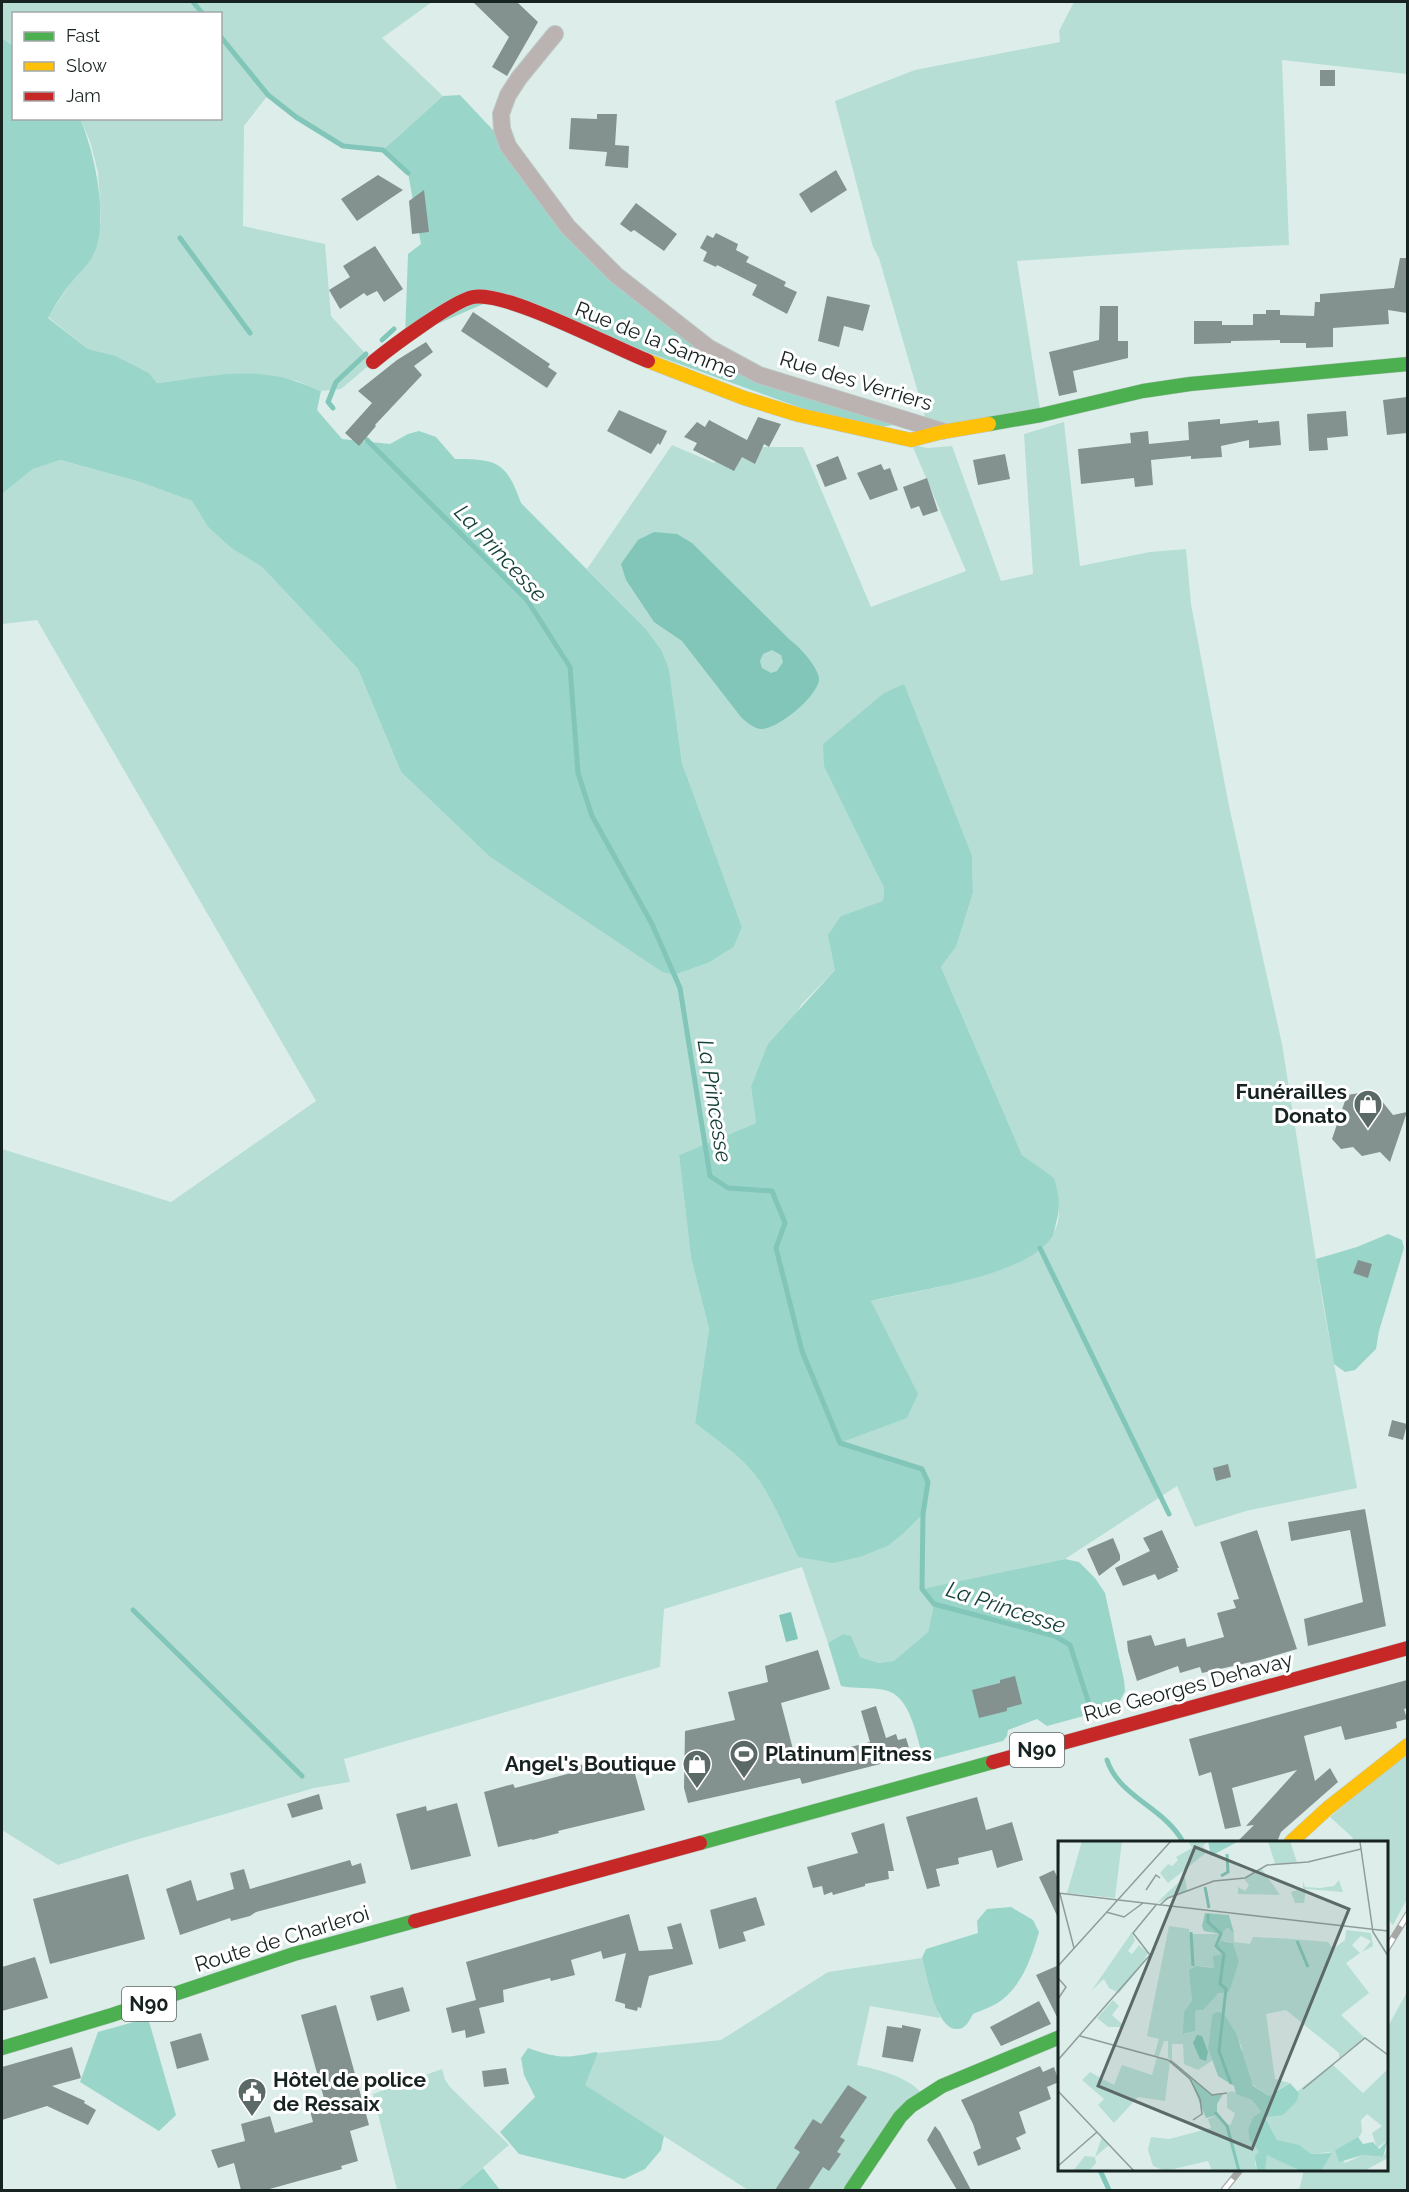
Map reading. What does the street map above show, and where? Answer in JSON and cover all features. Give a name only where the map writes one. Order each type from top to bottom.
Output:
[{"type":"main road","name":"Rue de la Samme","points":[[373,362],[388,349],[450,308],[471,297],[484,296],[517,304],[624,352],[744,398],[799,415],[911,440],[942,432]]},
{"type":"main road","name":"Rue des Verriers","points":[[942,432],[1041,415],[1190,384],[1407,364]]},
{"type":"main road","name":"Rue Georges Dehavay","points":[[404,1924],[1407,1648]]},
{"type":"main road","points":[[1292,1841],[1328,1808],[1407,1745]]},
{"type":"main road","name":"Route de Charleroi","points":[[2,2048],[180,1994],[294,1954],[404,1924]]},
{"type":"main road","name":"N90","points":[[143,1990],[294,1954]]},
{"type":"main road","points":[[851,2190],[900,2117],[911,2106],[942,2086],[1058,2037]]},
{"type":"street","name":"Rue des Verriers","points":[[555,34],[519,78],[508,95],[501,114],[502,129],[508,146],[567,227],[616,275],[709,348],[759,375],[942,432]]},
{"type":"shaded area","points":[[2,2],[432,2],[382,38],[443,96],[383,150],[343,146],[296,117],[268,95],[244,126],[243,226],[325,244],[331,316],[373,362],[341,389],[321,391],[297,381],[267,375],[220,375],[157,383],[149,373],[116,356],[88,349],[48,317],[72,281],[94,255],[101,220],[98,172],[90,141],[80,120],[222,120],[222,12],[12,12],[12,45],[2,38]]},
{"type":"shaded area","points":[[1074,2],[1407,2],[1407,74],[1282,60],[1289,245],[1017,261],[1041,415],[928,427],[879,258],[873,247],[835,101],[915,70],[1060,42],[1059,31]]},
{"type":"shaded area","points":[[2,38],[12,45],[12,120],[80,120],[95,167],[100,223],[94,254],[67,288],[48,318],[88,349],[116,356],[149,373],[157,383],[241,374],[282,377],[321,391],[317,410],[342,439],[390,444],[419,431],[436,437],[455,459],[491,462],[505,471],[521,503],[646,629],[662,651],[669,669],[682,763],[742,927],[734,947],[708,963],[674,975],[662,972],[490,857],[401,772],[358,669],[262,567],[231,548],[208,527],[192,501],[140,482],[60,460],[33,469],[2,494]]},
{"type":"shaded area","points":[[460,95],[508,146],[568,227],[709,348],[912,422],[862,430],[497,298],[405,338],[408,254],[421,244],[408,173],[383,150],[443,96]]},
{"type":"shaded area","points":[[1064,422],[1080,566],[1150,552],[1186,549],[1191,604],[1229,806],[1282,1044],[1323,1304],[1357,1488],[1246,1511],[1195,1527],[1177,1486],[1065,1559],[923,1589],[934,1604],[928,1632],[895,1661],[879,1663],[860,1657],[843,1634],[828,1643],[802,1567],[664,1609],[660,1667],[344,1759],[350,1782],[314,1788],[58,1865],[2,1830],[2,1149],[171,1202],[316,1101],[37,620],[2,624],[2,494],[33,469],[59,460],[140,482],[192,501],[208,527],[231,548],[262,567],[358,669],[401,772],[490,857],[662,972],[674,975],[708,963],[734,947],[742,927],[682,763],[669,669],[662,651],[646,629],[587,569],[672,445],[714,463],[726,447],[803,447],[871,607],[966,571],[912,445],[928,448],[952,446],[1001,581],[1033,574],[1024,434]],"holes":[[[857,831],[972,856],[973,893],[956,947],[941,967],[1022,1155],[1054,1179],[1059,1208],[1058,1223],[1051,1237],[1037,1251],[1018,1262],[968,1280],[871,1301],[906,1418],[840,1443],[921,1468],[928,1482],[923,1514],[888,1546],[863,1556],[798,1557],[773,1504],[749,1467],[695,1423],[709,1329],[691,1258],[679,1155],[756,1123],[751,1087],[802,1004],[835,970],[841,916],[883,902],[884,888]]]},
{"type":"shaded area","points":[[654,532],[677,534],[692,543],[798,647],[813,664],[819,680],[817,687],[796,711],[777,724],[761,729],[747,723],[741,717],[682,641],[654,622],[626,580],[621,564],[638,540]],"holes":[[[772,650],[781,655],[783,662],[777,671],[771,673],[762,668],[760,661],[763,654]]]},
{"type":"shaded area","points":[[904,684],[972,856],[973,893],[956,947],[941,967],[1022,1155],[1054,1178],[1059,1206],[1052,1237],[1038,1251],[1019,1263],[969,1280],[871,1301],[918,1394],[907,1418],[840,1443],[922,1469],[928,1482],[923,1514],[904,1533],[888,1546],[863,1556],[833,1563],[798,1557],[773,1504],[749,1467],[695,1423],[709,1329],[691,1258],[679,1155],[756,1123],[751,1087],[768,1044],[835,970],[828,935],[841,916],[883,901],[884,888],[824,766],[823,744],[884,693]]},
{"type":"shaded area","points":[[1388,1234],[1402,1240],[1404,1248],[1379,1331],[1376,1349],[1355,1370],[1345,1372],[1334,1364],[1316,1259],[1357,1247]]},
{"type":"shaded area","points":[[1065,1559],[1079,1562],[1095,1578],[1105,1593],[1124,1680],[1125,1691],[1117,1707],[1047,1726],[1037,1719],[1008,1730],[1003,1741],[924,1762],[912,1719],[901,1700],[893,1693],[884,1690],[841,1686],[828,1643],[843,1634],[851,1636],[860,1657],[879,1663],[894,1661],[928,1632],[934,1604],[922,1589]]},
{"type":"shaded area","points":[[791,1612],[798,1639],[786,1642],[779,1615]]},
{"type":"shaded area","points":[[1407,1753],[1407,1899],[1393,1925],[1388,1920],[1388,1841],[1354,1841],[1330,1817]]},
{"type":"shaded area","points":[[1011,1907],[1033,1920],[1039,1932],[1026,1968],[1010,1993],[1000,2001],[973,2014],[963,2028],[950,2027],[943,2021],[930,1988],[922,1958],[926,1949],[978,1933],[977,1921],[987,1909]]},
{"type":"shaded area","points":[[922,1958],[940,2018],[870,2006],[857,2065],[903,2079],[924,2096],[851,2190],[748,2190],[584,2085],[598,2053],[721,2040],[828,1972]]},
{"type":"shaded area","points":[[1407,1992],[1407,2190],[1299,2190],[1304,2171],[1388,2171],[1388,2026]]},
{"type":"shaded area","points":[[148,2018],[176,2115],[159,2131],[80,2082],[98,2032]]},
{"type":"shaded area","points":[[528,2048],[561,2056],[598,2053],[585,2085],[664,2136],[661,2150],[645,2169],[624,2179],[519,2154],[500,2132],[535,2097],[524,2075],[521,2058]]},
{"type":"shaded area","points":[[442,2069],[450,2087],[509,2145],[457,2190],[397,2190],[373,2094]]},
{"type":"shaded area","points":[[483,2168],[500,2190],[457,2190]]},
{"type":"building","points":[[473,2],[517,2],[538,22],[507,76],[492,67],[509,37]]},
{"type":"building","points":[[1320,70],[1335,70],[1335,86],[1320,86]]},
{"type":"building","points":[[597,114],[617,114],[615,145],[629,146],[628,168],[605,166],[607,152],[569,149],[571,118],[597,119]]},
{"type":"building","points":[[836,170],[847,190],[811,213],[799,194]]},
{"type":"building","points":[[378,175],[403,190],[357,221],[341,199]]},
{"type":"building","points":[[424,190],[429,232],[412,234],[409,201]]},
{"type":"building","points":[[636,203],[677,234],[664,251],[634,230],[631,232],[620,224]]},
{"type":"building","points":[[716,233],[738,244],[736,250],[749,257],[746,262],[786,282],[784,286],[797,292],[787,314],[752,295],[757,285],[717,265],[716,267],[703,261],[707,252],[700,248],[707,235],[713,238]]},
{"type":"building","points":[[375,246],[403,289],[384,302],[377,291],[367,296],[364,293],[340,309],[329,290],[350,277],[343,266]]},
{"type":"building","points":[[1400,258],[1407,258],[1407,313],[1388,310],[1389,324],[1333,328],[1333,347],[1306,348],[1306,343],[1280,343],[1280,340],[1194,344],[1194,321],[1222,321],[1222,325],[1253,325],[1253,314],[1266,314],[1266,310],[1280,310],[1280,315],[1314,316],[1315,302],[1320,302],[1320,294],[1394,288]]},
{"type":"building","points":[[827,296],[870,305],[863,331],[844,326],[839,347],[818,341]]},
{"type":"building","points":[[1100,306],[1118,306],[1118,341],[1128,341],[1128,358],[1073,371],[1077,392],[1059,396],[1049,352],[1099,340]]},
{"type":"building","points":[[473,312],[550,364],[548,367],[557,373],[547,388],[461,331]]},
{"type":"building","points":[[426,342],[433,352],[414,366],[422,375],[375,425],[359,446],[345,433],[372,403],[358,391],[397,360]]},
{"type":"building","points":[[1407,397],[1407,433],[1387,435],[1383,400]]},
{"type":"building","points":[[619,410],[667,431],[660,445],[658,443],[651,454],[607,431]]},
{"type":"building","points":[[1346,411],[1348,436],[1327,438],[1328,450],[1309,451],[1307,414]]},
{"type":"building","points":[[758,417],[781,424],[769,447],[764,444],[755,464],[742,457],[734,471],[693,450],[697,443],[684,437],[697,422],[705,427],[709,420],[747,440]]},
{"type":"building","points":[[1220,419],[1220,424],[1258,420],[1258,423],[1279,421],[1281,445],[1249,448],[1249,440],[1221,446],[1222,457],[1191,459],[1191,456],[1151,460],[1153,485],[1135,487],[1134,478],[1081,484],[1078,449],[1131,443],[1130,433],[1148,431],[1149,444],[1189,440],[1188,422]]},
{"type":"building","points":[[1005,454],[1010,479],[978,485],[973,460]]},
{"type":"building","points":[[838,456],[847,479],[825,487],[816,465]]},
{"type":"building","points":[[881,464],[884,470],[890,468],[898,490],[870,500],[857,473]]},
{"type":"building","points":[[927,478],[938,511],[923,516],[919,506],[911,509],[903,487]]},
{"type":"building","name":"Funérailles Donato","points":[[1360,1093],[1368,1103],[1381,1100],[1393,1115],[1407,1112],[1390,1162],[1380,1152],[1362,1156],[1353,1147],[1341,1149],[1332,1139],[1347,1095]]},
{"type":"building","points":[[1358,1260],[1372,1264],[1368,1278],[1353,1273]]},
{"type":"building","points":[[1392,1420],[1407,1424],[1403,1440],[1388,1436]]},
{"type":"building","points":[[1228,1464],[1231,1477],[1216,1481],[1213,1468]]},
{"type":"building","points":[[1365,1509],[1386,1626],[1308,1646],[1304,1619],[1363,1602],[1350,1530],[1291,1541],[1288,1522]]},
{"type":"building","points":[[1162,1530],[1179,1568],[1177,1568],[1178,1571],[1158,1580],[1155,1574],[1123,1586],[1115,1568],[1150,1551],[1143,1538]]},
{"type":"building","points":[[1257,1530],[1297,1649],[1202,1673],[1200,1667],[1180,1673],[1178,1666],[1137,1681],[1127,1641],[1151,1635],[1155,1646],[1185,1638],[1187,1647],[1224,1637],[1217,1613],[1236,1608],[1233,1600],[1239,1599],[1220,1542]]},
{"type":"building","points":[[1113,1538],[1120,1560],[1099,1576],[1087,1549]]},
{"type":"building","points":[[818,1650],[830,1689],[781,1703],[796,1761],[870,1742],[861,1711],[876,1706],[886,1738],[896,1734],[898,1740],[906,1738],[911,1754],[802,1784],[800,1778],[688,1803],[684,1788],[685,1731],[735,1720],[728,1692],[768,1682],[765,1666]]},
{"type":"building","points":[[1015,1676],[1022,1704],[1007,1708],[1007,1711],[979,1718],[972,1690],[1000,1683],[1000,1680]]},
{"type":"building","points":[[1407,1680],[1407,1708],[1404,1709],[1407,1719],[1396,1722],[1397,1728],[1345,1740],[1341,1726],[1304,1736],[1315,1781],[1330,1768],[1338,1782],[1281,1832],[1277,1841],[1238,1841],[1254,1825],[1246,1826],[1297,1770],[1232,1788],[1241,1826],[1225,1829],[1211,1772],[1199,1776],[1189,1739]]},
{"type":"building","points":[[630,1756],[645,1810],[498,1847],[484,1792],[513,1784],[515,1788],[571,1773],[570,1768],[599,1760],[601,1764]]},
{"type":"building","points":[[319,1794],[323,1809],[292,1818],[287,1804]]},
{"type":"building","points":[[977,1797],[986,1830],[1012,1822],[1023,1860],[997,1868],[992,1850],[958,1858],[959,1864],[936,1869],[940,1886],[927,1889],[906,1817]]},
{"type":"building","points":[[457,1803],[471,1856],[411,1870],[396,1814],[426,1806],[427,1811]]},
{"type":"building","points":[[884,1823],[894,1871],[888,1871],[889,1879],[833,1895],[832,1892],[824,1895],[822,1886],[813,1888],[807,1867],[858,1853],[851,1833]]},
{"type":"building","points":[[350,1860],[352,1866],[361,1863],[366,1883],[256,1912],[231,1921],[230,1918],[180,1935],[166,1889],[191,1880],[197,1901],[234,1889],[230,1873],[244,1869],[250,1889]]},
{"type":"building","points":[[1054,1870],[1058,1879],[1058,1918],[1039,1877]]},
{"type":"building","points":[[128,1874],[145,1939],[50,1964],[33,1899]]},
{"type":"building","points":[[756,1897],[765,1925],[743,1932],[746,1941],[719,1949],[710,1910]]},
{"type":"building","points":[[629,1914],[639,1951],[673,1949],[667,1927],[681,1923],[693,1964],[649,1976],[641,2008],[638,2007],[637,2011],[625,2008],[625,2004],[615,2001],[626,1953],[603,1959],[601,1951],[571,1960],[575,1975],[551,1981],[550,1978],[503,1990],[504,2002],[479,2008],[485,2033],[466,2038],[465,2030],[452,2033],[446,2008],[476,2000],[466,1962]]},
{"type":"building","points":[[35,1957],[48,1998],[2,2011],[2,1967]]},
{"type":"building","points":[[1058,1965],[1058,2019],[1036,1975]]},
{"type":"building","points":[[403,1987],[410,2011],[377,2021],[370,1996]]},
{"type":"building","points":[[1039,2001],[1051,2024],[1001,2046],[990,2027]]},
{"type":"building","points":[[336,2005],[369,2125],[350,2131],[358,2161],[341,2166],[342,2169],[266,2190],[241,2190],[234,2163],[218,2168],[211,2150],[245,2141],[241,2124],[270,2116],[275,2133],[313,2122],[309,2107],[325,2102],[301,2015]]},
{"type":"building","points":[[902,2025],[921,2029],[913,2062],[882,2057],[887,2026],[902,2028]]},
{"type":"building","points":[[201,2033],[209,2060],[177,2069],[170,2042]]},
{"type":"building","points":[[72,2047],[81,2078],[52,2086],[85,2101],[84,2103],[96,2110],[88,2125],[47,2106],[2,2120],[2,2067]]},
{"type":"building","points":[[1040,2066],[1043,2072],[1054,2067],[1058,2079],[1058,2082],[1047,2087],[1051,2099],[1019,2112],[1026,2133],[1016,2138],[1021,2149],[978,2166],[973,2152],[981,2148],[973,2124],[961,2100]]},
{"type":"building","points":[[506,2068],[509,2084],[484,2087],[482,2071]]},
{"type":"building","points":[[848,2085],[867,2097],[840,2137],[845,2140],[837,2152],[841,2154],[829,2171],[823,2167],[808,2190],[775,2190],[800,2152],[794,2148],[813,2119],[821,2124]]},
{"type":"building","points":[[935,2126],[971,2190],[957,2190],[927,2140]]},
{"type":"waterway","name":"La Princesse","points":[[193,2],[201,12]]},
{"type":"waterway","name":"La Princesse","points":[[222,38],[268,95],[296,117],[343,146],[383,150],[408,173]]},
{"type":"waterway","points":[[180,238],[250,333]]},
{"type":"waterway","points":[[382,340],[394,329]]},
{"type":"waterway","points":[[333,408],[328,402],[336,382],[366,354]]},
{"type":"waterway","name":"La Princesse","points":[[367,440],[527,600],[570,667],[578,773],[592,816],[652,924],[680,988],[710,1176],[728,1188],[772,1191],[785,1223],[776,1248],[802,1351],[840,1443],[922,1469],[928,1482],[923,1514],[922,1589],[934,1604],[1055,1636],[1070,1645],[1090,1707]]},
{"type":"waterway","points":[[1040,1248],[1169,1514]]},
{"type":"waterway","points":[[133,1610],[302,1776]]},
{"type":"waterway","name":"La Princesse","points":[[1107,1760],[1121,1784],[1165,1820],[1182,1841]]},
{"type":"waterway","name":"La Princesse","points":[[1100,2171],[1109,2190]]},
{"type":"railway","points":[[1388,1947],[1408,1914]]},
{"type":"railway","points":[[1224,2190],[1239,2171]]},
{"type":"traffic: fast","points":[[989,424],[1041,415],[1143,391],[1190,384],[1408,364]]},
{"type":"traffic: fast","points":[[700,1843],[993,1762]]},
{"type":"traffic: fast","points":[[2,2048],[112,2015],[294,1954],[415,1921]]},
{"type":"traffic: fast","points":[[851,2190],[900,2117],[911,2106],[942,2086],[1058,2038]]},
{"type":"traffic: slow","points":[[648,361],[744,398],[799,415],[911,440],[989,424]]},
{"type":"traffic: slow","points":[[1292,1841],[1328,1808],[1408,1745]]},
{"type":"traffic: jam","points":[[373,362],[437,315],[473,297],[488,297],[533,310],[648,361]]},
{"type":"traffic: jam","points":[[993,1762],[1408,1648]]},
{"type":"traffic: jam","points":[[415,1921],[700,1843]]},
{"type":"place","name":"Funérailles Donato","points":[[1368,1130]]},
{"type":"place","name":"Platinum Fitness","points":[[744,1780]]},
{"type":"place","name":"Angel's Boutique","points":[[697,1790]]},
{"type":"place","name":"Hôtel de police de Ressaix","points":[[252,2118]]}]
